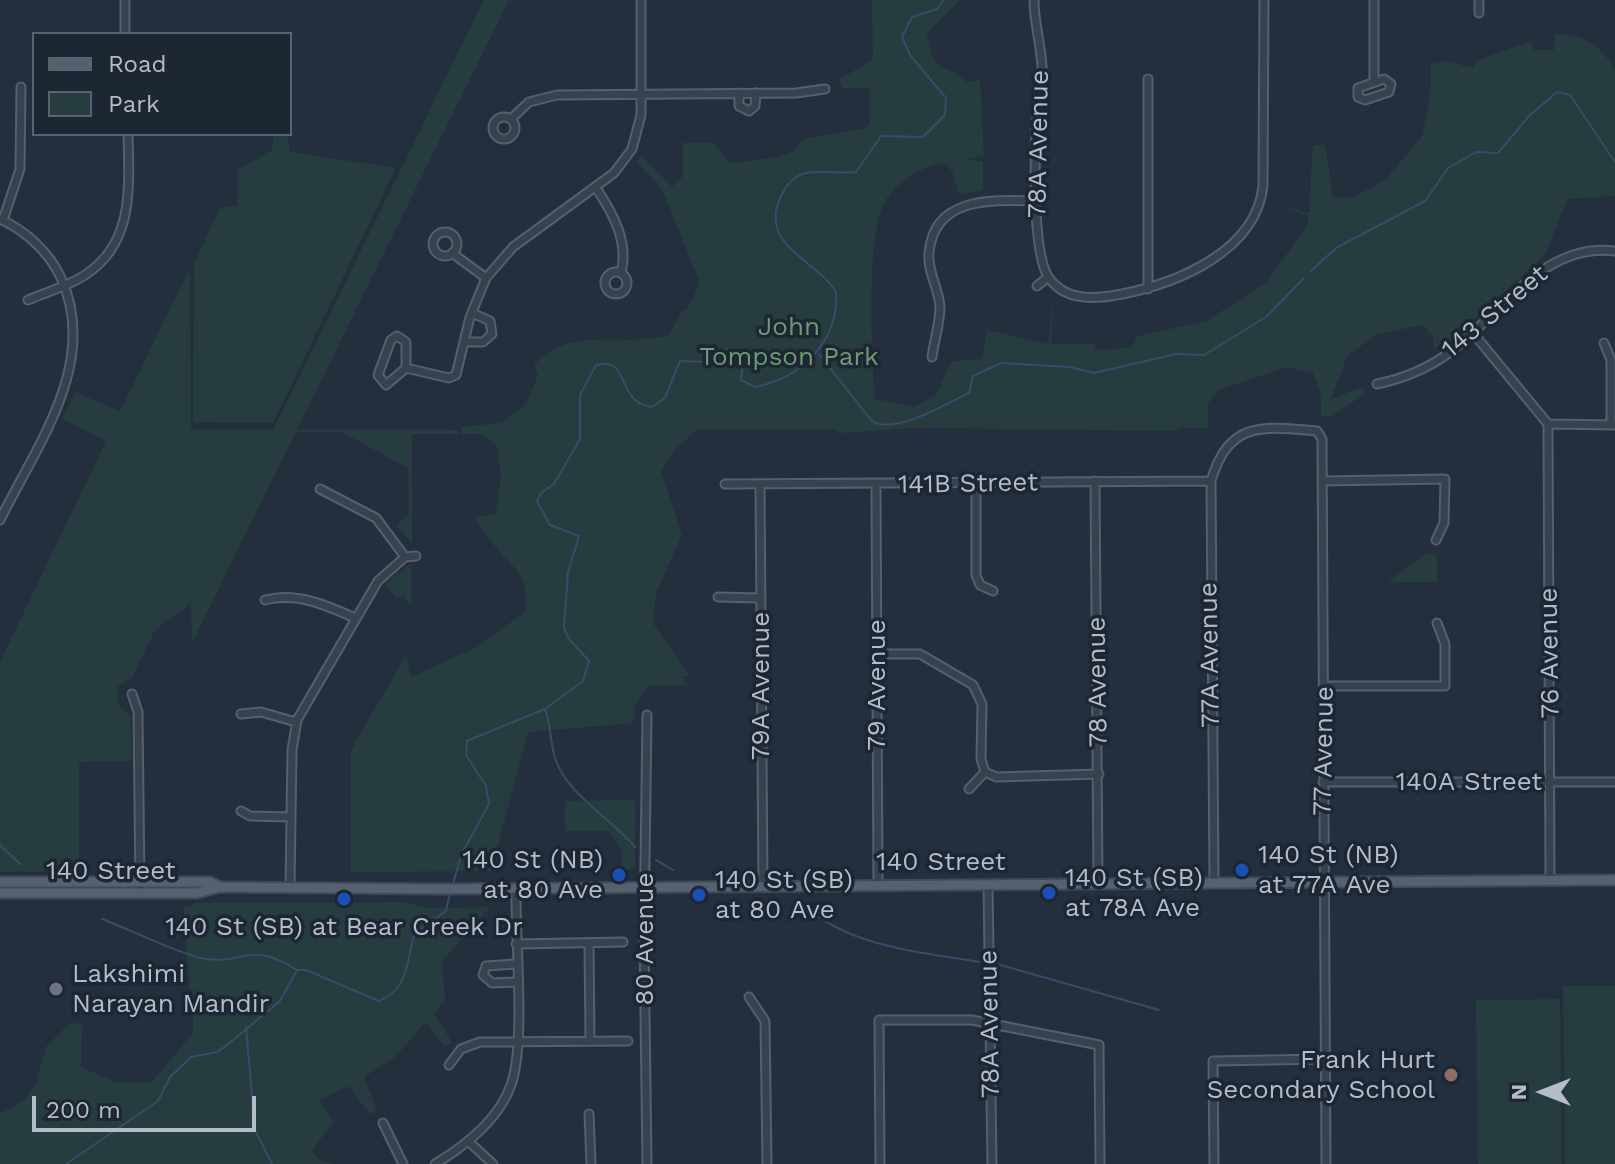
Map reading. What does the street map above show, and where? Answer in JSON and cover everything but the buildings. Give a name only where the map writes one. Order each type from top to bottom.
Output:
[{"type":"main road","name":"140 Street","points":[[0,893],[210,882],[220,887],[463,889],[1615,880]]},
{"type":"main road","name":"140 Street","points":[[0,882],[140,887]]},
{"type":"street","points":[[125,0],[125,32]]},
{"type":"street","points":[[406,368],[449,378],[456,375],[472,313],[486,278],[521,240],[614,173],[632,149],[639,130],[641,0]]},
{"type":"street","name":"78A Avenue","points":[[1034,0],[1042,64],[1037,108],[1038,248],[1048,277],[1054,284],[1091,299],[1148,289]]},
{"type":"street","points":[[1148,79],[1148,289],[1180,279],[1204,265],[1250,222],[1260,203],[1264,0]]},
{"type":"street","points":[[1374,0],[1374,81]]},
{"type":"street","points":[[1479,0],[1479,13]]},
{"type":"street","points":[[1386,79],[1390,89],[1360,99],[1358,88],[1374,81],[1386,79]]},
{"type":"street","points":[[0,520],[70,374],[75,330],[64,285],[54,264],[30,237],[1,220],[20,169],[21,87]]},
{"type":"street","points":[[511,119],[529,102],[544,96],[825,89]]},
{"type":"street","points":[[739,93],[739,106],[746,111],[755,106],[756,93]]},
{"type":"street","points":[[28,300],[64,285],[98,265],[122,230],[129,195],[128,136]]},
{"type":"street","points":[[596,188],[620,231],[625,259],[621,273]]},
{"type":"street","points":[[932,357],[940,307],[928,254],[934,231],[951,211],[977,200],[1037,201]]},
{"type":"street","name":"143 Street","points":[[1377,384],[1435,362],[1473,333],[1543,268],[1570,254],[1594,249],[1615,251]]},
{"type":"street","points":[[452,253],[486,278]]},
{"type":"street","points":[[1037,286],[1048,277]]},
{"type":"street","points":[[465,342],[483,342],[492,334],[490,321],[472,313]]},
{"type":"street","points":[[1473,333],[1548,424],[1613,425],[1611,360],[1604,343]]},
{"type":"street","points":[[395,336],[406,342],[406,368],[391,384],[379,380],[395,336]]},
{"type":"street","name":"76 Avenue","points":[[1548,424],[1552,782],[1550,881]]},
{"type":"street","name":"77 Avenue","points":[[1237,436],[1265,430],[1317,431],[1320,434],[1325,686],[1326,1164]]},
{"type":"street","name":"77A Avenue","points":[[1214,882],[1211,481],[1222,450],[1237,436]]},
{"type":"street","points":[[1322,481],[1445,479],[1444,523],[1436,540]]},
{"type":"street","name":"78 Avenue","points":[[1095,481],[1098,883]]},
{"type":"street","name":"141B Street","points":[[725,484],[876,486],[1211,481]]},
{"type":"street","points":[[976,483],[976,575],[980,585],[993,591]]},
{"type":"street","name":"79A Avenue","points":[[760,485],[763,886]]},
{"type":"street","name":"79 Avenue","points":[[876,486],[878,885]]},
{"type":"street","points":[[320,489],[376,518],[405,557]]},
{"type":"street","points":[[290,887],[292,750],[296,722],[378,581],[405,557],[416,556]]},
{"type":"street","points":[[265,600],[281,596],[309,600],[355,618]]},
{"type":"street","points":[[718,597],[760,598]]},
{"type":"street","points":[[1325,686],[1445,686],[1445,644],[1437,623]]},
{"type":"street","points":[[877,654],[920,654],[973,685],[982,704],[981,759],[985,772],[996,777],[1099,774]]},
{"type":"street","points":[[132,694],[138,712],[140,887]]},
{"type":"street","points":[[241,714],[261,712],[296,722]]},
{"type":"street","name":"80 Avenue","points":[[647,715],[647,1164]]},
{"type":"street","points":[[969,789],[985,772]]},
{"type":"street","name":"140A Street","points":[[1323,782],[1615,782]]},
{"type":"street","points":[[241,811],[250,816],[291,817]]},
{"type":"street","name":"78A Avenue","points":[[988,884],[992,1164]]},
{"type":"street","points":[[435,1164],[468,1141],[507,1093],[514,1074],[516,888]]},
{"type":"street","points":[[516,944],[623,942]]},
{"type":"street","points":[[589,943],[590,1041]]},
{"type":"street","points":[[516,964],[492,964],[486,966],[483,975],[492,983],[516,982]]},
{"type":"street","points":[[749,997],[765,1021],[767,1164]]},
{"type":"street","points":[[880,1164],[879,1020],[972,1020],[1099,1045],[1100,1164]]},
{"type":"street","points":[[449,1065],[461,1049],[480,1042],[628,1041]]},
{"type":"street","points":[[1214,1164],[1213,1061],[1325,1059]]},
{"type":"street","points":[[589,1114],[591,1164]]},
{"type":"street","points":[[383,1123],[403,1164]]},
{"type":"street","points":[[468,1141],[493,1164]]},
{"type":"green space","points":[[484,0],[509,0],[297,429],[457,430],[457,434],[412,434],[412,544],[396,525],[409,515],[408,468],[342,432],[296,432],[192,643],[191,603],[155,630],[132,678],[117,687],[118,704],[131,716],[132,761],[79,762],[79,871],[0,872],[0,662],[106,441],[62,419],[75,392],[120,411],[190,269],[191,429],[273,430]]},
{"type":"green space","name":"John Tompson Park","points":[[872,0],[959,0],[927,34],[938,64],[966,82],[980,80],[984,156],[963,160],[983,161],[983,190],[959,195],[952,171],[943,163],[912,175],[887,198],[875,237],[873,264],[875,399],[913,407],[936,395],[952,361],[982,359],[987,330],[1048,344],[1054,295],[1051,344],[1095,344],[1095,350],[1131,348],[1138,336],[1206,321],[1266,283],[1308,224],[1308,216],[1275,204],[1309,213],[1313,145],[1325,145],[1333,197],[1353,198],[1386,179],[1423,135],[1431,87],[1431,64],[1447,61],[1472,68],[1478,60],[1532,41],[1533,50],[1554,50],[1555,34],[1583,38],[1597,47],[1615,70],[1615,196],[1567,199],[1545,255],[1444,346],[1441,344],[1434,349],[1433,336],[1422,325],[1377,334],[1347,356],[1331,399],[1363,387],[1366,393],[1332,416],[1321,416],[1321,395],[1313,373],[1287,367],[1218,390],[1208,404],[1208,428],[1181,428],[1176,431],[914,428],[841,433],[833,429],[698,429],[676,448],[661,472],[682,535],[656,593],[653,623],[690,676],[681,677],[689,685],[649,686],[635,705],[633,723],[528,732],[491,871],[351,872],[351,750],[406,655],[411,677],[477,647],[525,612],[523,580],[475,518],[496,513],[501,478],[497,447],[483,434],[461,434],[461,427],[501,423],[526,404],[538,375],[534,365],[549,352],[564,345],[669,335],[682,311],[687,310],[700,283],[662,189],[637,163],[641,155],[672,187],[683,176],[683,143],[713,143],[731,163],[773,158],[793,152],[804,139],[864,129],[870,124],[869,88],[842,88],[839,80],[873,59]]},
{"type":"green space","points":[[274,136],[287,136],[290,152],[396,168],[273,423],[193,422],[194,263],[221,207],[237,205],[238,170],[272,150]]},
{"type":"green space","points":[[1427,552],[1437,556],[1437,582],[1388,582]]},
{"type":"green space","points":[[411,564],[411,605],[403,596],[397,599],[385,583]]},
{"type":"green space","points":[[635,800],[635,865],[632,869],[622,869],[622,850],[608,831],[565,831],[565,801]]},
{"type":"green space","points":[[403,902],[430,908],[490,907],[442,961],[445,1000],[434,1013],[452,1042],[445,1047],[426,1022],[395,1057],[364,1077],[377,1111],[370,1114],[348,1086],[320,1100],[333,1122],[312,1151],[320,1160],[334,1164],[0,1164],[0,1114],[24,1100],[36,1083],[46,1047],[71,1022],[82,1025],[81,1067],[117,1083],[151,1083],[193,1033],[193,990],[190,990],[183,907],[192,906],[193,903]]},
{"type":"green space","points":[[1563,986],[1615,986],[1615,1164],[1565,1164]]},
{"type":"green space","points":[[1560,999],[1562,1164],[1478,1164],[1476,1000]]},
{"type":"waterway","points":[[452,887],[462,853],[489,804],[486,786],[466,755],[467,741],[545,709],[583,681],[589,661],[569,639],[564,628],[568,572],[579,536],[550,525],[537,501],[541,493],[554,484],[580,439],[580,395],[596,365],[614,367],[633,397],[640,404],[652,407],[665,398],[680,361],[711,362],[718,351],[731,349],[743,359],[741,380],[755,387],[787,375],[814,355],[831,327],[836,292],[783,240],[777,228],[776,215],[780,198],[790,182],[801,174],[856,172],[881,136],[923,137],[945,115],[946,98],[910,55],[902,37],[912,17],[937,9],[944,0]]},
{"type":"waterway","points":[[1311,271],[1336,248],[1425,201],[1448,168],[1476,152],[1498,153],[1529,116],[1557,92],[1570,95],[1615,162]]},
{"type":"waterway","points":[[819,354],[871,420],[880,424],[905,422],[969,393],[973,376],[1001,363],[1069,367],[1094,373],[1176,354],[1204,355],[1266,317],[1304,278]]},
{"type":"waterway","points":[[545,709],[553,752],[561,771],[579,795],[635,847]]},
{"type":"waterway","points":[[0,845],[20,864]]},
{"type":"waterway","points":[[656,860],[673,870]]},
{"type":"waterway","points":[[66,1164],[158,1101],[170,1077],[191,1057],[217,1052],[280,1001],[297,970],[306,970],[379,1001],[389,996],[405,974],[414,935],[446,911],[450,893]]},
{"type":"waterway","points":[[796,898],[815,914],[858,937],[906,950],[979,962]]},
{"type":"waterway","points":[[102,919],[201,958],[215,960],[266,956],[295,969]]},
{"type":"waterway","points":[[997,964],[1159,1010]]},
{"type":"waterway","points":[[246,1027],[255,1130],[272,1164]]},
{"type":"place","name":"140 St (NB) at 77A Ave","points":[[1242,870]]},
{"type":"place","name":"140 St (NB) at 80 Ave","points":[[619,875]]},
{"type":"place","name":"140 St (SB) at 78A Ave","points":[[1049,893]]},
{"type":"place","name":"140 St (SB) at 80 Ave","points":[[699,895]]},
{"type":"place","name":"140 St (SB) at Bear Creek Dr","points":[[344,899]]},
{"type":"place","name":"Lakshimi Narayan Mandir","points":[[56,989]]},
{"type":"place","name":"Frank Hurt Secondary School","points":[[1451,1075]]}]
